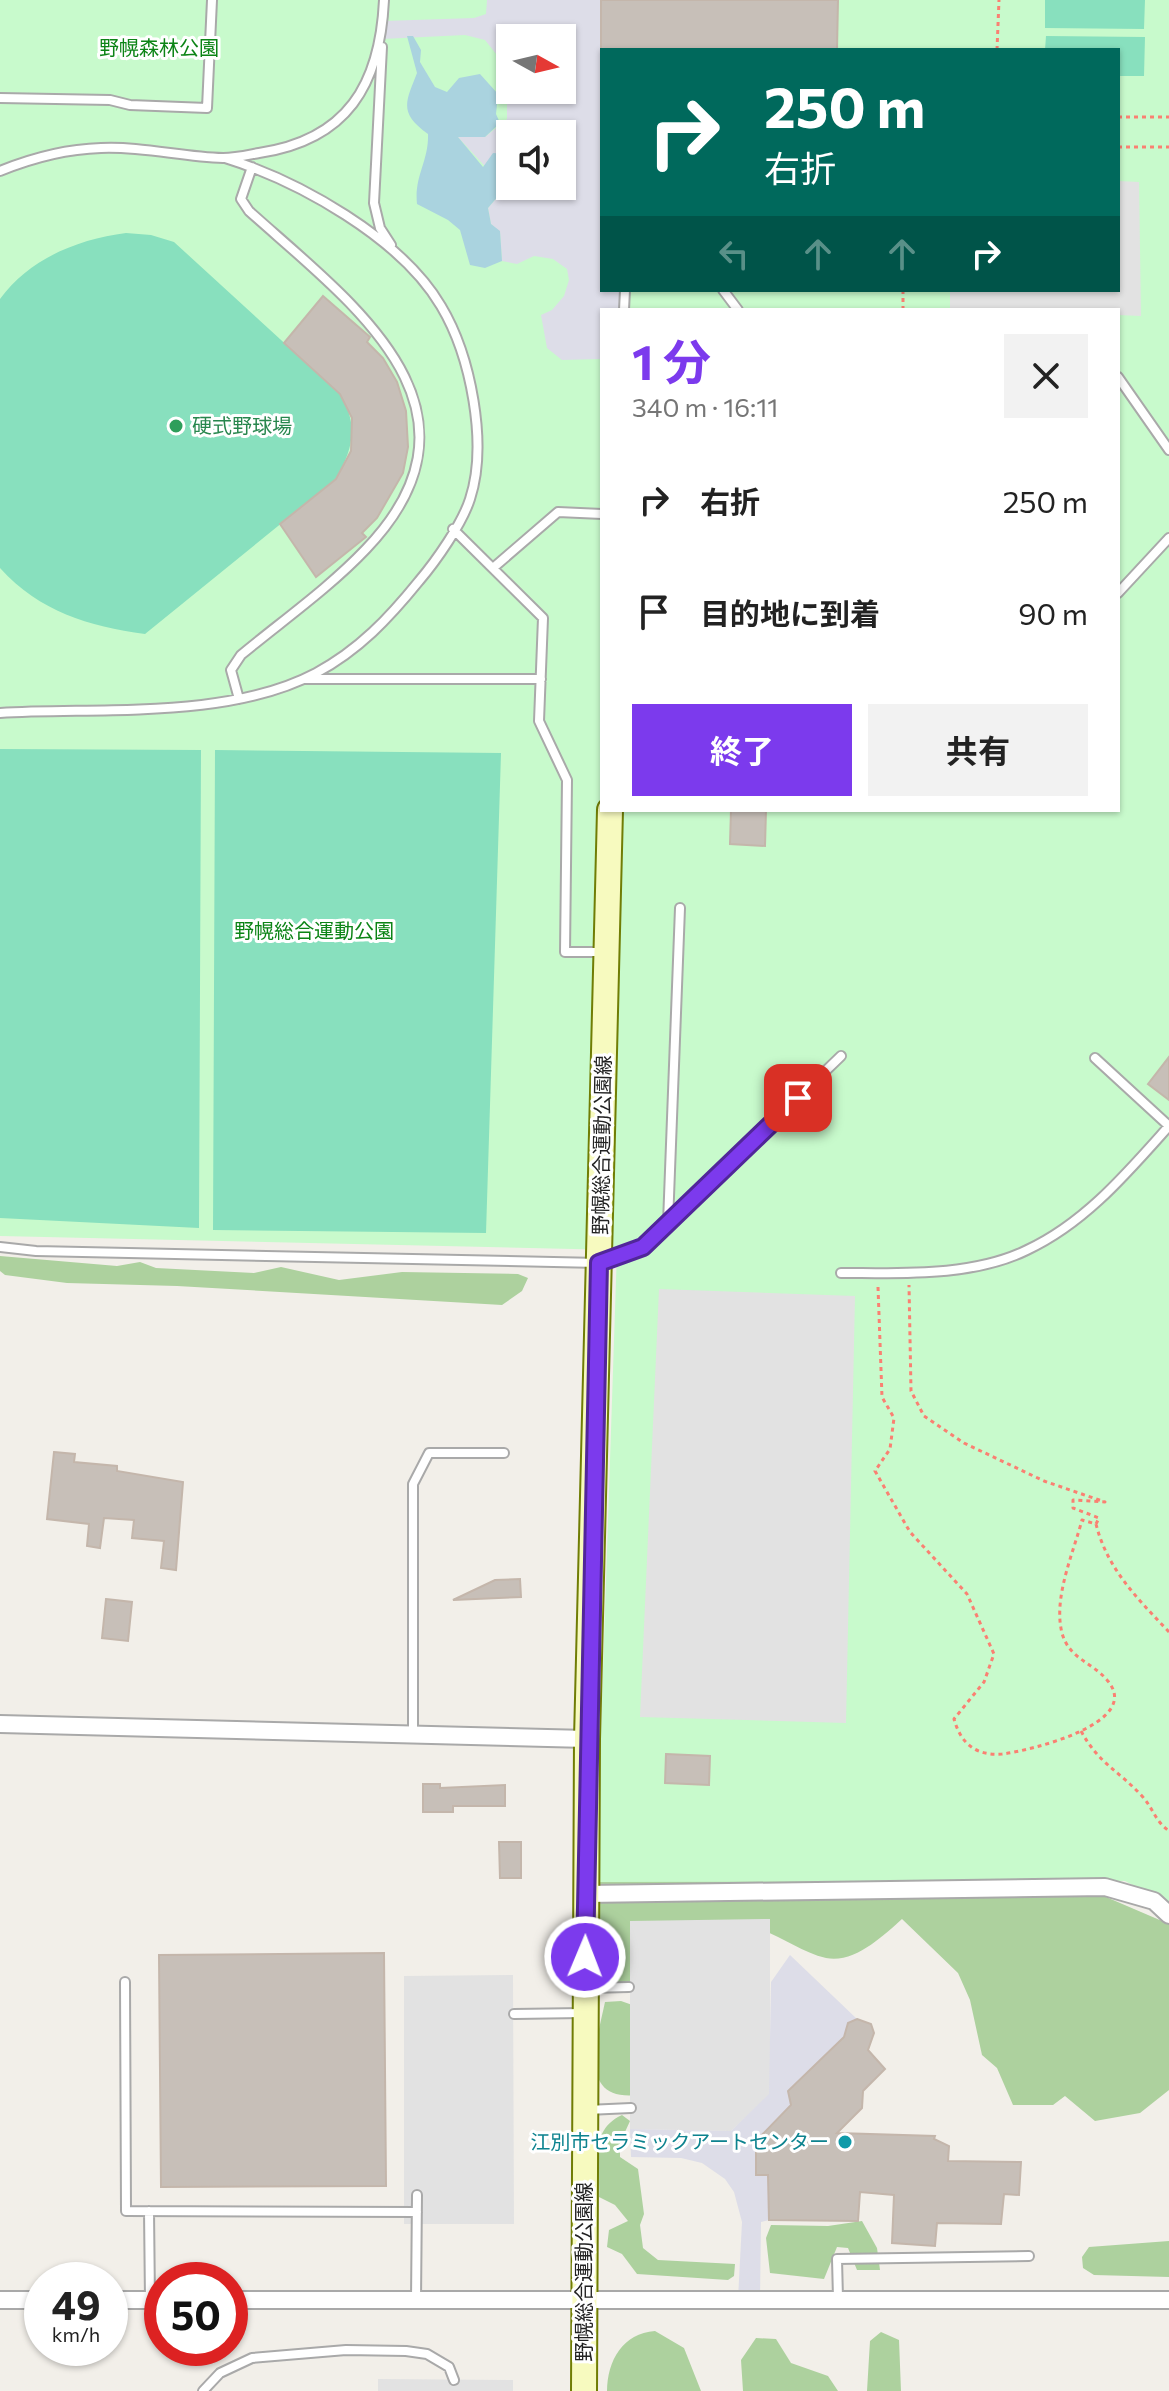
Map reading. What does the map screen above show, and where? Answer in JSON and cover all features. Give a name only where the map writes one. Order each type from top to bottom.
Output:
[{"type":"main road","name":"野幌総合運動公園線","points":[[584,2391],[587,1739],[610,812]]},
{"type":"street","points":[[0,1724],[587,1739]]},
{"type":"street","points":[[586,1894],[1105,1887],[1154,1901],[1169,1915]]},
{"type":"street","points":[[0,2300],[24,2300]]},
{"type":"street","points":[[248,2300],[1169,2300]]},
{"type":"lane","points":[[0,98],[110,100],[130,105],[207,108],[212,0]]},
{"type":"lane","points":[[0,713],[146,710],[239,699],[315,673],[379,629],[432,566],[470,500],[479,435],[469,377],[441,306],[380,228],[374,203],[384,0]]},
{"type":"lane","points":[[0,171],[50,154],[101,148],[225,158],[292,148],[331,126],[364,89],[382,39]]},
{"type":"lane","points":[[225,158],[252,167],[318,199],[396,252]]},
{"type":"lane","points":[[239,699],[231,670],[241,655],[366,549],[408,490],[419,437],[415,406],[397,358],[368,320],[249,211],[241,199],[252,167]]},
{"type":"lane","points":[[1120,380],[1169,450]]},
{"type":"lane","points":[[493,568],[558,512],[600,514]]},
{"type":"lane","points":[[453,529],[543,618],[539,721],[567,780],[565,952],[607,952]]},
{"type":"lane","points":[[1120,591],[1169,538]]},
{"type":"lane","points":[[297,679],[541,679]]},
{"type":"lane","points":[[668,1223],[680,908]]},
{"type":"lane","points":[[0,1247],[36,1251],[599,1263],[643,1247],[841,1056]]},
{"type":"lane","points":[[841,1273],[909,1273],[983,1264],[1026,1251],[1067,1227],[1114,1187],[1169,1126],[1095,1058]]},
{"type":"lane","points":[[413,1734],[413,1484],[429,1453],[504,1453]]},
{"type":"lane","points":[[125,1982],[126,2211],[417,2212]]},
{"type":"lane","points":[[514,2014],[629,1987]]},
{"type":"lane","points":[[583,2111],[631,2108]]},
{"type":"lane","points":[[416,2300],[417,2195]]},
{"type":"lane","points":[[149,2211],[153,2262]]},
{"type":"lane","points":[[838,2298],[837,2259],[1029,2256]]},
{"type":"lane","points":[[203,2391],[220,2373],[252,2358],[346,2350],[427,2354],[449,2367],[454,2380]]},
{"type":"path","points":[[997,48],[999,0]]},
{"type":"path","points":[[1120,117],[1169,117]]},
{"type":"path","points":[[1120,147],[1169,147]]},
{"type":"path","points":[[878,1273],[882,1397],[894,1418],[890,1449],[875,1471],[910,1532],[967,1594],[994,1654],[984,1682],[962,1704],[954,1719],[958,1734],[970,1748],[988,1755],[1051,1746],[1105,1717],[1114,1707],[1115,1694],[1108,1680],[1077,1659],[1063,1636],[1058,1611],[1082,1520],[1096,1524]]},
{"type":"path","points":[[909,1273],[911,1391],[924,1416],[990,1456],[1044,1481],[1105,1502],[1073,1500],[1073,1508],[1099,1518],[1096,1524],[1101,1546],[1114,1569],[1169,1632]]},
{"type":"path","points":[[1081,1730],[1095,1756],[1144,1798],[1155,1820],[1169,1831]]},
{"type":"green space","name":"野幌総合運動公園","points":[[0,0],[1169,0],[1169,1904],[1125,1881],[596,1882],[617,1250],[0,1236]]},
{"type":"green space","points":[[1045,0],[1145,0],[1144,29],[1045,28]]},
{"type":"green space","points":[[1046,36],[1145,37],[1144,76],[1120,76],[1120,48],[1045,48]]},
{"type":"green space","name":"硬式野球場","points":[[126,233],[151,235],[174,242],[340,394],[352,427],[350,447],[336,479],[145,634],[85,621],[48,606],[15,583],[0,568],[0,299],[25,273],[56,253],[90,240]]},
{"type":"green space","points":[[0,749],[201,750],[199,1228],[0,1218]]},
{"type":"green space","points":[[215,750],[501,753],[486,1233],[213,1230]]},
{"type":"green space","points":[[0,1256],[117,1266],[140,1262],[156,1268],[254,1273],[281,1267],[339,1280],[402,1272],[518,1274],[528,1278],[522,1291],[502,1305],[177,1286],[67,1283],[5,1275],[0,1271]]},
{"type":"green space","points":[[608,1706],[1033,1896],[1106,1897],[1169,1924],[1169,2090],[1140,2113],[1095,2121],[1065,2096],[1053,2105],[1013,2105],[997,2068],[982,2055],[970,2000],[958,1973],[902,1919],[867,1947],[847,1957],[837,1959],[816,1955],[752,1927],[636,1994],[598,1980],[592,1965],[593,1919],[604,1825],[596,1808]]},
{"type":"green space","points":[[621,2001],[638,2007],[637,2095],[618,2094],[606,2088],[598,2078],[596,2050],[605,2002]]},
{"type":"green space","points":[[622,2115],[630,2121],[620,2143],[620,2157],[638,2169],[644,2214],[640,2225],[643,2248],[658,2260],[735,2264],[734,2276],[728,2280],[637,2274],[622,2254],[607,2247],[609,2230],[628,2221],[615,2205],[599,2197],[598,2151],[604,2130]]},
{"type":"green space","points":[[862,2221],[877,2248],[880,2270],[857,2270],[848,2248],[837,2247],[824,2279],[770,2273],[766,2238],[771,2225],[828,2226]]},
{"type":"green space","points":[[1169,2241],[1169,2277],[1094,2275],[1083,2268],[1082,2257],[1089,2247]]},
{"type":"green space","points":[[655,2331],[684,2348],[701,2391],[607,2391],[610,2369],[619,2350],[634,2337]]},
{"type":"green space","points":[[881,2332],[899,2340],[901,2391],[867,2391],[870,2341]]},
{"type":"green space","points":[[756,2338],[776,2339],[791,2363],[828,2376],[838,2391],[743,2391],[741,2360]]},
{"type":"shaded area","points":[[487,0],[601,0],[622,48],[600,48],[600,292],[625,292],[624,308],[600,308],[600,359],[562,360],[547,348],[541,315],[552,310],[564,296],[569,280],[567,269],[553,259],[534,256],[517,264],[502,261],[500,232],[491,224],[488,208],[496,199],[576,200],[576,120],[506,120],[507,104],[576,104],[576,24],[496,24],[496,54],[485,40],[465,35],[382,39],[383,21],[474,18],[486,14]]},
{"type":"shaded area","points":[[496,128],[496,178],[457,136],[485,137]]},
{"type":"shaded area","points":[[1120,181],[1139,182],[1141,316],[1120,315],[1120,308],[950,308],[950,292],[1120,292]]},
{"type":"shaded area","points":[[659,1289],[855,1296],[846,1723],[640,1717]]},
{"type":"shaded area","points":[[770,1919],[770,2094],[731,2131],[630,2129],[630,1921]]},
{"type":"shaded area","points":[[790,1955],[857,2019],[848,2023],[844,2037],[791,2105],[756,2141],[756,2175],[768,2175],[769,2220],[761,2222],[760,2299],[738,2299],[742,2222],[734,2192],[725,2179],[702,2163],[681,2158],[631,2157],[630,2129],[731,2131],[769,2094],[771,1982]]},
{"type":"shaded area","points":[[513,1975],[514,2224],[404,2224],[404,1976]]},
{"type":"shaded area","points":[[378,2379],[513,2380],[513,2391],[378,2391]]},
{"type":"water","points":[[407,36],[413,36],[421,50],[420,62],[435,87],[447,92],[459,78],[480,74],[496,92],[499,120],[496,120],[496,127],[485,137],[458,137],[483,167],[496,153],[496,199],[488,208],[491,224],[500,231],[502,261],[485,268],[470,265],[460,230],[417,204],[428,134],[408,113],[408,99],[417,73]]},
{"type":"building","points":[[601,0],[838,0],[837,48],[601,48]]},
{"type":"building","points":[[323,296],[370,337],[367,342],[383,358],[397,382],[406,411],[408,447],[403,473],[377,518],[362,533],[366,537],[316,577],[280,524],[336,479],[351,451],[352,418],[340,394],[284,343]]},
{"type":"building","points":[[731,812],[766,812],[765,846],[730,844]]},
{"type":"building","points":[[1169,1057],[1169,1100],[1148,1084]]},
{"type":"building","points":[[54,1452],[75,1454],[74,1462],[117,1466],[117,1471],[183,1482],[176,1570],[161,1568],[164,1541],[132,1538],[134,1520],[104,1518],[100,1548],[87,1546],[89,1524],[47,1519]]},
{"type":"building","points":[[520,1579],[521,1597],[453,1600],[495,1580]]},
{"type":"building","points":[[106,1599],[132,1602],[128,1641],[102,1638]]},
{"type":"building","points":[[666,1754],[710,1756],[709,1785],[665,1783]]},
{"type":"building","points":[[423,1784],[440,1784],[440,1788],[505,1785],[505,1806],[453,1806],[453,1812],[423,1812]]},
{"type":"building","points":[[499,1842],[521,1842],[521,1878],[500,1878]]},
{"type":"building","points":[[384,1953],[386,2186],[161,2187],[159,1955]]},
{"type":"building","name":"江別市セラミックアートセンター","points":[[857,2019],[871,2024],[874,2033],[868,2050],[885,2069],[863,2091],[862,2108],[837,2133],[935,2136],[934,2139],[949,2146],[948,2161],[1021,2162],[1019,2195],[1004,2194],[1001,2224],[937,2223],[935,2246],[892,2243],[894,2195],[860,2192],[858,2221],[769,2220],[768,2175],[756,2175],[756,2141],[791,2105],[788,2091],[844,2037],[848,2023]]},
{"type":"place","name":"硬式野球場","points":[[176,426]]},
{"type":"place","name":"江別市セラミックアートセンター","points":[[845,2142]]},
{"type":"route","points":[[585,1957],[599,1263],[643,1247],[798,1098]]},
{"type":"park label","name":"野幌森林公園","points":[[159,48]]}]
